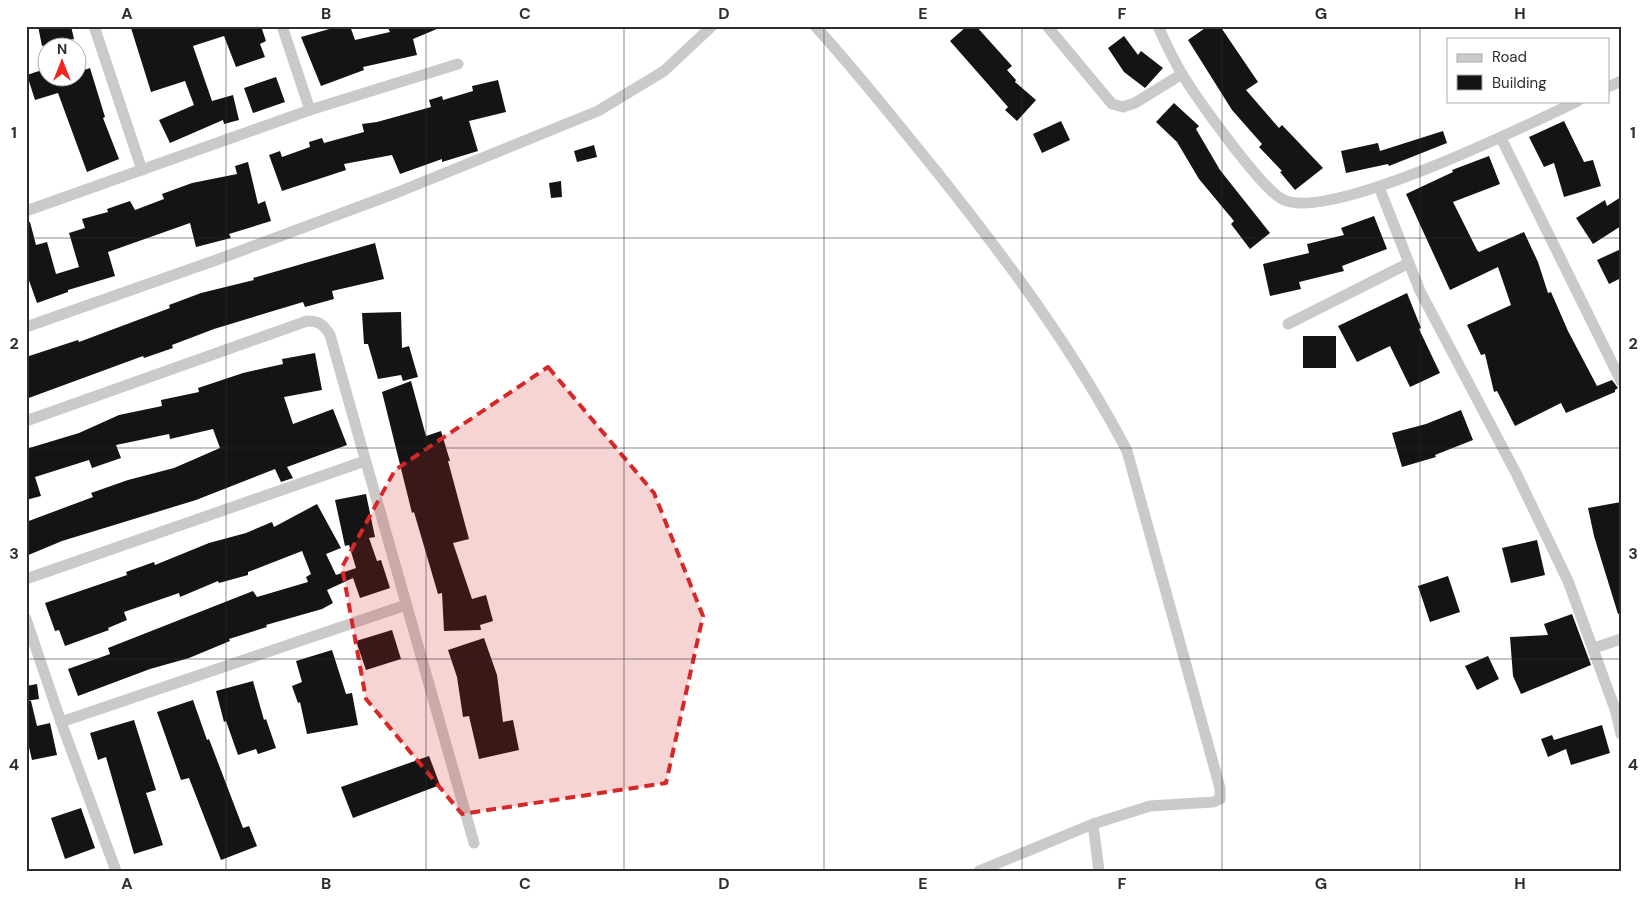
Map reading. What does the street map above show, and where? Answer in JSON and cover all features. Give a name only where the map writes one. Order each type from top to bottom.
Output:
[{"type":"street","points":[[94,26],[142,170]]},
{"type":"street","points":[[282,26],[310,110]]},
{"type":"street","points":[[26,327],[396,193],[598,111],[664,71],[712,26]]},
{"type":"street","points":[[815,26],[857,72],[996,246],[1028,290],[1110,419],[1127,451],[1220,788],[1220,799],[1213,802],[1150,806],[1093,824],[979,871]]},
{"type":"street","points":[[1047,26],[1112,104],[1123,107],[1135,103],[1182,74]]},
{"type":"street","points":[[1158,26],[1182,74],[1262,183],[1283,200],[1298,204],[1319,204],[1379,187],[1501,138],[1576,102]]},
{"type":"street","points":[[26,211],[310,110],[458,64]]},
{"type":"street","points":[[1501,138],[1621,381]]},
{"type":"street","points":[[1379,187],[1420,291],[1525,492],[1568,581],[1594,648],[1615,709],[1621,734]]},
{"type":"street","points":[[1288,324],[1409,263]]},
{"type":"street","points":[[26,421],[307,321],[317,321],[324,325],[330,335],[474,843]]},
{"type":"street","points":[[26,579],[365,462]]},
{"type":"street","points":[[61,722],[406,605]]},
{"type":"street","points":[[26,619],[61,722],[116,871]]},
{"type":"street","points":[[1594,648],[1621,639]]},
{"type":"street","points":[[1093,824],[1100,871]]},
{"type":"highlighted area","points":[[548,367],[654,493],[703,616],[666,783],[462,814],[366,699],[342,567],[395,470]]},
{"type":"building","points":[[38,26],[71,26],[74,38],[40,38]]},
{"type":"building","points":[[139,26],[261,26],[266,41],[260,44],[265,57],[236,67],[224,36],[193,46],[212,101],[233,95],[239,120],[224,124],[223,120],[170,143],[159,120],[194,105],[185,81],[151,92],[131,28]]},
{"type":"building","points":[[340,26],[350,26],[355,40],[390,32],[387,26],[444,26],[413,39],[417,55],[363,67],[364,70],[321,86],[301,37]]},
{"type":"building","points":[[967,26],[976,26],[1012,66],[1007,70],[1016,80],[1015,82],[1036,100],[1017,121],[1005,110],[1008,107],[950,41]]},
{"type":"building","points":[[1208,26],[1220,26],[1258,82],[1246,90],[1279,128],[1282,125],[1323,168],[1295,190],[1280,172],[1282,171],[1259,147],[1262,144],[1232,110],[1188,40]]},
{"type":"building","points":[[1124,36],[1138,55],[1141,51],[1163,68],[1145,88],[1124,72],[1108,48]]},
{"type":"building","points":[[90,68],[105,117],[103,118],[119,159],[87,172],[58,93],[35,100],[27,75],[38,71],[38,88],[88,88],[88,69]]},
{"type":"building","points":[[276,77],[285,102],[253,113],[244,88]]},
{"type":"building","points":[[498,80],[506,112],[469,121],[478,151],[442,162],[442,159],[400,174],[392,155],[344,164],[346,170],[282,191],[269,155],[280,151],[282,157],[310,147],[309,142],[322,138],[324,143],[364,132],[362,124],[377,122],[431,107],[429,100],[442,96],[443,100],[473,91],[472,86]]},
{"type":"building","points":[[1174,103],[1199,126],[1196,129],[1220,170],[1270,233],[1250,249],[1231,224],[1234,221],[1199,179],[1177,142],[1156,122]]},
{"type":"building","points":[[1061,121],[1070,140],[1042,153],[1033,134]]},
{"type":"building","points":[[1564,121],[1584,162],[1593,160],[1601,186],[1564,197],[1554,163],[1544,167],[1529,137]]},
{"type":"building","points":[[1443,131],[1447,143],[1389,166],[1388,164],[1346,173],[1341,151],[1378,143],[1380,151]]},
{"type":"building","points":[[594,145],[597,157],[577,162],[574,151]]},
{"type":"building","points":[[1489,156],[1500,184],[1453,202],[1477,250],[1479,252],[1524,232],[1538,262],[1548,293],[1551,292],[1568,331],[1597,386],[1612,380],[1618,388],[1615,392],[1566,413],[1561,403],[1515,426],[1497,391],[1494,392],[1485,354],[1481,355],[1467,325],[1511,305],[1498,267],[1450,290],[1406,194],[1453,172],[1452,170]]},
{"type":"building","points":[[248,162],[258,204],[265,201],[271,221],[229,234],[231,238],[196,247],[190,223],[108,252],[115,276],[68,290],[68,292],[37,303],[26,272],[26,222],[30,222],[36,245],[47,242],[56,274],[79,267],[69,233],[85,228],[82,219],[108,212],[107,209],[130,201],[135,210],[164,199],[162,194],[192,183],[237,174],[235,166]]},
{"type":"building","points":[[561,181],[562,197],[551,198],[549,183]]},
{"type":"building","points":[[1621,197],[1621,226],[1593,244],[1576,218],[1605,200],[1607,206]]},
{"type":"building","points":[[1374,216],[1387,249],[1342,266],[1344,271],[1299,282],[1301,289],[1270,296],[1263,264],[1309,253],[1307,244],[1344,235],[1341,228]]},
{"type":"building","points":[[375,243],[384,279],[332,291],[334,299],[305,307],[303,302],[214,329],[172,345],[173,348],[144,358],[143,356],[26,399],[26,357],[78,340],[79,342],[170,308],[169,305],[201,293],[254,280],[253,278]]},
{"type":"building","points":[[1621,249],[1621,278],[1609,284],[1597,260]]},
{"type":"building","points":[[1407,293],[1421,328],[1419,329],[1440,373],[1410,387],[1390,346],[1357,362],[1338,326]]},
{"type":"building","points":[[401,312],[402,348],[409,346],[418,377],[403,381],[401,375],[378,379],[368,344],[364,344],[362,313]]},
{"type":"building","points":[[1303,336],[1336,336],[1336,368],[1303,368]]},
{"type":"building","points":[[315,353],[322,390],[284,397],[293,424],[333,409],[347,445],[287,467],[293,478],[281,482],[275,469],[196,500],[62,541],[26,556],[26,522],[93,497],[91,493],[128,480],[174,468],[220,448],[213,429],[170,439],[169,434],[116,445],[121,458],[92,468],[89,460],[35,477],[41,496],[26,500],[26,449],[79,433],[119,415],[162,406],[161,400],[199,392],[198,388],[243,373],[283,364],[282,359]]},
{"type":"building","points":[[411,381],[426,436],[441,431],[450,461],[448,461],[469,539],[453,543],[472,599],[486,595],[493,621],[480,625],[481,630],[444,631],[442,593],[438,594],[414,512],[412,513],[382,392]]},
{"type":"building","points":[[1461,410],[1473,440],[1435,455],[1436,457],[1402,467],[1392,433],[1426,424]]},
{"type":"building","points":[[366,494],[375,537],[369,538],[377,561],[381,560],[390,588],[360,598],[353,578],[327,590],[333,603],[322,609],[266,625],[267,627],[229,639],[230,641],[189,658],[150,669],[78,696],[68,669],[110,654],[108,648],[253,591],[257,597],[308,582],[306,577],[311,574],[302,551],[248,572],[248,575],[219,583],[218,581],[180,597],[179,593],[124,612],[127,620],[108,628],[109,630],[65,646],[59,630],[55,631],[45,603],[127,575],[126,572],[154,562],[155,565],[209,543],[246,533],[272,522],[274,527],[317,504],[341,548],[326,554],[336,575],[356,568],[349,545],[345,546],[335,500]]},
{"type":"building","points":[[1621,502],[1621,613],[1618,614],[1594,536],[1588,508]]},
{"type":"building","points":[[1537,540],[1545,575],[1511,583],[1502,548]]},
{"type":"building","points":[[1448,576],[1460,612],[1430,622],[1418,586]]},
{"type":"building","points":[[1572,614],[1591,665],[1521,694],[1513,676],[1510,637],[1548,635],[1544,624]]},
{"type":"building","points":[[392,630],[401,659],[366,670],[356,641]]},
{"type":"building","points":[[484,638],[497,675],[503,722],[513,720],[519,750],[479,759],[469,716],[463,717],[457,677],[448,650]]},
{"type":"building","points":[[332,650],[346,694],[352,693],[358,725],[307,734],[300,702],[298,703],[292,686],[302,682],[296,661]]},
{"type":"building","points":[[1488,656],[1499,679],[1477,690],[1465,666]]},
{"type":"building","points":[[253,681],[264,720],[266,719],[276,748],[258,754],[256,749],[238,755],[226,721],[224,722],[216,691]]},
{"type":"building","points":[[37,684],[39,699],[26,701],[26,686]]},
{"type":"building","points":[[193,700],[207,740],[209,739],[243,828],[249,826],[257,846],[221,860],[189,778],[181,780],[157,712]]},
{"type":"building","points":[[26,701],[31,701],[37,726],[50,723],[57,755],[32,760],[28,743],[26,743]]},
{"type":"building","points":[[134,720],[156,790],[146,793],[163,845],[134,854],[106,757],[98,760],[90,733]]},
{"type":"building","points":[[1602,725],[1610,753],[1571,765],[1566,749],[1548,757],[1541,739],[1552,735],[1554,740]]},
{"type":"building","points":[[429,756],[440,785],[353,818],[341,787]]},
{"type":"building","points":[[81,808],[95,848],[65,859],[51,818]]}]
